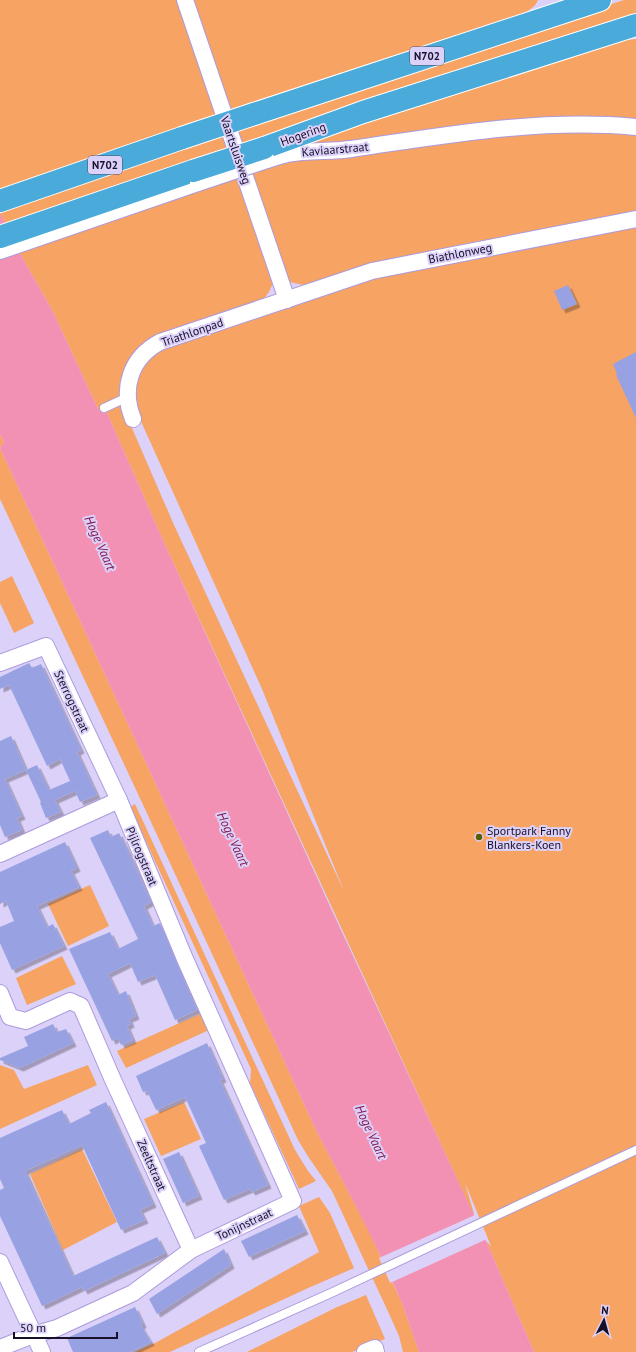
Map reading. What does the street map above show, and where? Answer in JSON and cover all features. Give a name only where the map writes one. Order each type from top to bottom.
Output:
[{"type":"highway","points":[[534,21],[542,12],[547,0]]},
{"type":"highway","name":"N702","points":[[0,201],[182,138],[600,0]]},
{"type":"highway","points":[[607,35],[636,25]]},
{"type":"highway","points":[[607,35],[636,34]]},
{"type":"highway","name":"Hogering","points":[[0,237],[49,227],[266,154],[363,112],[607,35]]},
{"type":"street","name":"Vaartsluisweg","points":[[185,0],[287,300]]},
{"type":"street","name":"Kaviaarstraat","points":[[266,154],[307,151],[335,151],[468,131],[505,128],[572,125],[636,127]]},
{"type":"street","name":"Biathlonweg","points":[[287,300],[387,267],[636,219]]},
{"type":"street","points":[[0,251],[49,227]]},
{"type":"street","name":"Triathlonpad","points":[[133,419],[128,397],[128,388],[132,371],[141,357],[152,347],[169,339],[287,300]]},
{"type":"street","name":"Sterrogstraat","points":[[0,663],[46,646],[119,800]]},
{"type":"street","points":[[0,854],[119,800]]},
{"type":"street","name":"Pijlrogstraat","points":[[119,800],[185,959],[218,1031]]},
{"type":"street","name":"Zeeltstraat","points":[[0,993],[10,1017],[26,1021],[70,1001],[82,1006],[113,1080],[191,1250]]},
{"type":"street","name":"Tonijnstraat","points":[[0,1348],[33,1335],[57,1328],[133,1293],[191,1250],[293,1201],[218,1031]]},
{"type":"street","points":[[0,1262],[42,1352]]},
{"type":"street","points":[[365,1352],[375,1348],[376,1352]]},
{"type":"lane","points":[[104,408],[128,397]]},
{"type":"lane","points":[[198,1352],[331,1293],[636,1150]]},
{"type":"shaded area","points":[[0,0],[181,0],[219,115],[0,190]]},
{"type":"shaded area","points":[[191,0],[538,0],[536,4],[528,11],[503,22],[230,111]]},
{"type":"shaded area","points":[[624,0],[636,0],[636,14],[242,145],[236,128],[457,53]]},
{"type":"shaded area","points":[[636,39],[636,121],[280,149],[484,82],[516,75],[616,41]]},
{"type":"shaded area","points":[[516,130],[636,131],[636,211],[454,246],[362,266],[303,285],[290,282],[283,272],[250,170],[287,158]]},
{"type":"shaded area","points":[[225,131],[231,149],[6,226],[0,213],[0,209]]},
{"type":"shaded area","name":"Sportpark Fanny Blankers-Koen","points":[[239,174],[273,283],[269,292],[263,300],[136,354],[128,419],[174,525],[344,891],[262,689],[134,406],[135,380],[142,365],[155,351],[372,276],[636,223],[636,1352],[534,1352],[486,1241],[491,1246],[465,1183],[474,1214],[166,547],[107,413],[99,411],[52,310],[18,250]]},
{"type":"shaded area","points":[[0,434],[4,442],[0,448]]},
{"type":"shaded area","points":[[0,448],[317,1132],[368,1229],[402,1303],[419,1352],[403,1352],[399,1336],[332,1191],[298,1140],[0,499]]},
{"type":"shaded area","points":[[12,576],[34,623],[14,633],[0,603],[0,582]]},
{"type":"shaded area","points":[[135,804],[295,1150],[316,1181],[299,1189],[250,1083],[251,1069],[130,807]]},
{"type":"shaded area","points":[[90,885],[109,926],[68,946],[48,904]]},
{"type":"shaded area","points":[[62,956],[76,984],[27,1005],[16,978]]},
{"type":"shaded area","points":[[202,1013],[209,1030],[126,1068],[117,1051]]},
{"type":"shaded area","points":[[0,1065],[14,1070],[24,1089],[88,1065],[97,1085],[0,1129]]},
{"type":"shaded area","points":[[184,1102],[201,1139],[161,1156],[144,1119]]},
{"type":"shaded area","points":[[82,1149],[117,1222],[63,1250],[30,1174]]},
{"type":"shaded area","points":[[319,1197],[330,1213],[354,1268],[170,1352],[135,1352],[157,1342],[319,1252],[299,1206]]},
{"type":"shaded area","points":[[366,1295],[385,1339],[352,1352],[247,1352],[335,1308]]},
{"type":"water","name":"Hoge Vaart","points":[[0,213],[18,250],[52,310],[99,411],[107,413],[166,547],[334,915],[486,1241],[534,1352],[419,1352],[402,1303],[382,1259],[317,1132],[0,448],[4,442],[0,434]]},
{"type":"pier","points":[[475,1215],[487,1239],[390,1283],[379,1258]]},
{"type":"building","points":[[568,285],[577,304],[562,310],[554,291]]},
{"type":"building","points":[[636,352],[636,418],[616,375],[617,374],[613,364]]},
{"type":"building","points":[[29,663],[32,668],[41,664],[81,750],[77,752],[97,795],[80,802],[75,791],[55,800],[61,812],[46,818],[40,803],[41,802],[26,770],[37,765],[49,790],[70,781],[60,759],[47,766],[9,685],[0,689],[0,677]]},
{"type":"building","points":[[11,736],[26,770],[5,779],[22,816],[17,818],[22,830],[5,837],[0,825],[0,741]]},
{"type":"building","points":[[108,830],[111,837],[119,833],[125,845],[151,902],[144,906],[153,926],[160,923],[197,1010],[175,1020],[155,975],[138,982],[130,963],[108,974],[118,995],[126,991],[136,1016],[129,1019],[131,1024],[127,1026],[133,1040],[121,1045],[118,1038],[112,1041],[69,949],[110,932],[118,949],[138,939],[90,838]]},
{"type":"building","points":[[65,842],[77,868],[71,871],[79,887],[37,906],[47,927],[53,924],[64,946],[12,970],[0,943],[0,927],[14,921],[6,901],[0,904],[0,872]]},
{"type":"building","points":[[53,1024],[57,1032],[66,1029],[73,1043],[20,1068],[0,1060],[0,1058],[28,1046],[24,1037]]},
{"type":"building","points":[[207,1043],[223,1079],[220,1080],[268,1185],[252,1192],[250,1189],[224,1200],[199,1146],[206,1143],[185,1097],[156,1110],[147,1091],[143,1092],[136,1076]]},
{"type":"building","points":[[106,1102],[153,1204],[140,1210],[145,1220],[121,1230],[82,1145],[25,1171],[73,1276],[157,1237],[165,1253],[84,1291],[82,1287],[42,1306],[0,1216],[0,1190],[4,1188],[0,1179],[0,1138],[62,1110],[69,1124],[91,1113],[89,1110]]},
{"type":"building","points":[[179,1152],[199,1196],[183,1203],[163,1159]]},
{"type":"building","points":[[297,1215],[305,1231],[249,1257],[241,1241]]},
{"type":"building","points":[[224,1249],[231,1265],[157,1314],[149,1299]]},
{"type":"building","points":[[135,1307],[143,1324],[141,1326],[151,1342],[131,1352],[73,1352],[67,1338]]},
{"type":"place","name":"Sportpark Fanny Blankers-Koen","points":[[479,837]]}]
